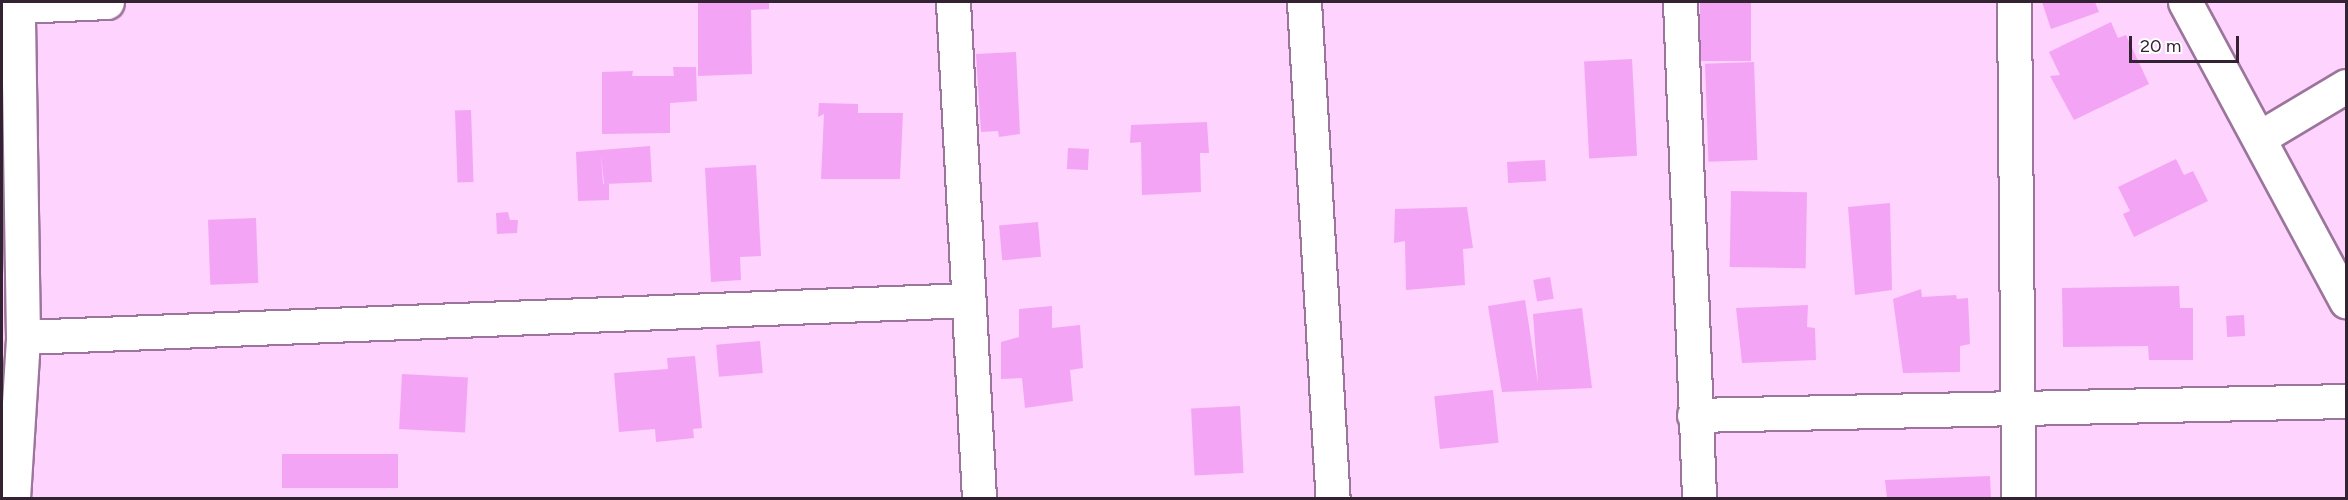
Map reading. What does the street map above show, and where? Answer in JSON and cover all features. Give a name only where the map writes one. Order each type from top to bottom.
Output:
[{"type":"street","points":[[13,498],[22,337],[19,4],[107,2]]},
{"type":"street","points":[[952,2],[979,498]]},
{"type":"street","points":[[1304,2],[1333,498]]},
{"type":"street","points":[[1680,2],[1694,415],[1699,498]]},
{"type":"street","points":[[2014,2],[2015,409],[2018,498]]},
{"type":"street","points":[[2185,2],[2346,301]]},
{"type":"street","points":[[2259,138],[2346,86]]},
{"type":"street","points":[[22,337],[968,300]]},
{"type":"street","points":[[1694,415],[2346,401]]},
{"type":"building","points":[[698,2],[769,2],[769,9],[751,10],[752,74],[698,76]]},
{"type":"building","points":[[1700,2],[1751,2],[1751,61],[1700,61]]},
{"type":"building","points":[[2042,2],[2095,2],[2099,12],[2051,29]]},
{"type":"building","points":[[2111,22],[2118,38],[2126,35],[2149,84],[2074,120],[2050,76],[2060,75],[2049,52]]},
{"type":"building","points":[[1016,52],[1020,134],[999,137],[998,131],[981,132],[976,54]]},
{"type":"building","points":[[1632,59],[1637,156],[1589,158],[1584,62]]},
{"type":"building","points":[[1754,62],[1757,160],[1708,162],[1705,64]]},
{"type":"building","points":[[673,67],[696,67],[697,101],[670,103],[670,133],[602,134],[602,72],[633,71],[632,76],[674,76]]},
{"type":"building","points":[[819,103],[858,104],[858,113],[903,113],[900,179],[821,179],[824,114],[818,117]]},
{"type":"building","points":[[471,110],[474,182],[458,183],[455,111]]},
{"type":"building","points":[[1207,122],[1209,153],[1200,153],[1201,192],[1142,195],[1141,142],[1130,143],[1131,125]]},
{"type":"building","points":[[650,146],[652,182],[604,184],[609,184],[609,200],[578,201],[576,152]]},
{"type":"building","points":[[1068,148],[1089,149],[1088,170],[1067,169]]},
{"type":"building","points":[[2176,159],[2184,175],[2193,171],[2208,201],[2134,237],[2123,214],[2130,211],[2118,187]]},
{"type":"building","points":[[1545,160],[1546,181],[1508,183],[1507,162]]},
{"type":"building","points":[[756,165],[761,256],[740,257],[741,280],[711,282],[705,168]]},
{"type":"building","points":[[1731,191],[1807,192],[1806,268],[1730,267]]},
{"type":"building","points":[[1890,203],[1892,290],[1855,295],[1848,207]]},
{"type":"building","points":[[1467,207],[1473,248],[1463,249],[1465,285],[1406,290],[1405,241],[1394,243],[1395,209]]},
{"type":"building","points":[[508,212],[510,220],[518,220],[517,233],[497,234],[496,213]]},
{"type":"building","points":[[256,218],[258,283],[210,285],[208,220]]},
{"type":"building","points":[[1038,222],[1041,257],[1002,260],[999,225]]},
{"type":"building","points":[[1550,277],[1554,299],[1537,302],[1533,280]]},
{"type":"building","points":[[2179,286],[2180,308],[2193,308],[2193,360],[2149,360],[2148,346],[2063,347],[2062,288]]},
{"type":"building","points":[[1921,289],[1922,297],[1956,295],[1957,299],[1968,298],[1970,344],[1960,346],[1960,372],[1903,373],[1893,299]]},
{"type":"building","points":[[1525,300],[1538,384],[1533,314],[1582,308],[1592,388],[1502,392],[1488,306]]},
{"type":"building","points":[[1808,305],[1807,327],[1815,328],[1816,360],[1742,363],[1736,308]]},
{"type":"building","points":[[1052,306],[1052,328],[1080,325],[1083,368],[1070,370],[1073,401],[1025,408],[1022,378],[1001,379],[1001,342],[1019,337],[1019,309]]},
{"type":"building","points":[[2244,315],[2245,336],[2227,337],[2226,316]]},
{"type":"building","points":[[760,341],[763,373],[719,377],[716,345]]},
{"type":"building","points":[[695,356],[702,428],[693,429],[694,438],[656,442],[655,429],[619,432],[614,373],[668,369],[667,358]]},
{"type":"building","points":[[402,374],[468,377],[465,432],[399,429]]},
{"type":"building","points":[[1493,390],[1499,443],[1440,449],[1434,396]]},
{"type":"building","points":[[1240,406],[1244,473],[1195,475],[1191,409]]},
{"type":"building","points":[[282,454],[398,454],[398,488],[282,488]]},
{"type":"building","points":[[1990,476],[1991,498],[1887,498],[1885,480]]}]
